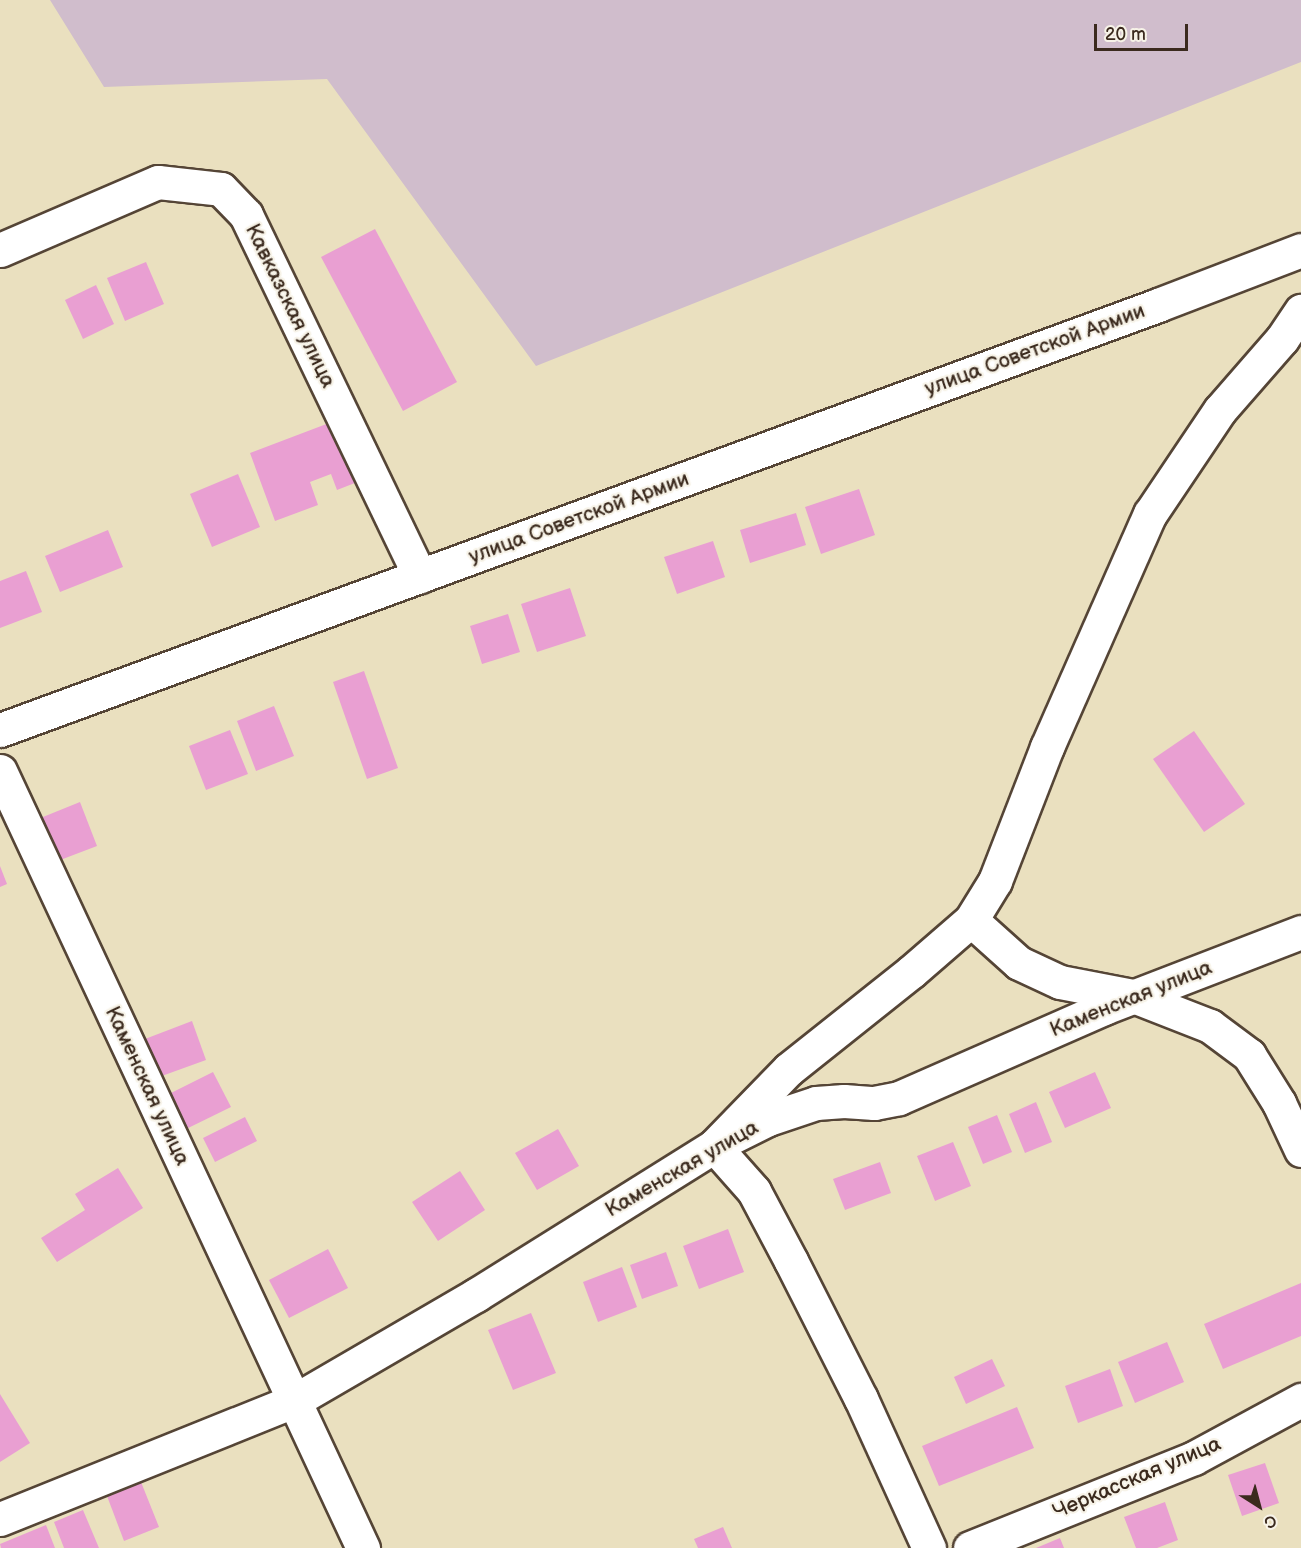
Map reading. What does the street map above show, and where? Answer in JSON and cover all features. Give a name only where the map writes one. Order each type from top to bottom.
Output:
[{"type":"street","name":"Кавказская улица","points":[[0,250],[159,182],[220,189],[246,215],[420,576]]},
{"type":"street","name":"улица Советской Армии","points":[[0,730],[1158,305],[1301,250]]},
{"type":"street","points":[[929,1548],[861,1399],[781,1241],[754,1191],[714,1146],[789,1069],[911,972],[971,920],[995,880],[1047,747],[1150,514],[1220,411],[1282,339],[1301,311]]},
{"type":"street","name":"Каменская улица","points":[[0,771],[363,1548]]},
{"type":"street","points":[[971,920],[1019,963],[1050,978],[1133,996],[1210,1026],[1249,1055],[1279,1103],[1301,1150]]},
{"type":"street","name":"Каменская улица","points":[[0,1520],[294,1401],[476,1295],[714,1146],[768,1119],[816,1103],[844,1101],[874,1103],[899,1098],[1133,996],[1301,932]]},
{"type":"street","name":"Черкасская улица","points":[[970,1548],[1194,1458],[1301,1400]]},
{"type":"shaded area","points":[[50,0],[1301,0],[1301,62],[536,366],[327,79],[104,87]]},
{"type":"building","points":[[375,229],[457,382],[403,411],[321,257]]},
{"type":"building","points":[[146,262],[164,304],[125,321],[107,278]]},
{"type":"building","points":[[96,285],[114,324],[83,339],[65,300]]},
{"type":"building","points":[[337,420],[360,481],[337,490],[331,474],[310,482],[318,505],[275,521],[250,453]]},
{"type":"building","points":[[238,474],[260,527],[212,547],[190,494]]},
{"type":"building","points":[[859,489],[875,535],[821,554],[805,507]]},
{"type":"building","points":[[796,513],[806,545],[750,563],[740,530]]},
{"type":"building","points":[[108,530],[123,567],[60,592],[45,556]]},
{"type":"building","points":[[713,541],[725,577],[677,594],[664,557]]},
{"type":"building","points":[[26,571],[42,612],[0,628],[0,581]]},
{"type":"building","points":[[570,588],[586,636],[537,652],[521,604]]},
{"type":"building","points":[[508,614],[520,652],[482,664],[470,626]]},
{"type":"building","points":[[364,671],[398,768],[367,779],[333,682]]},
{"type":"building","points":[[274,706],[294,756],[256,771],[237,721]]},
{"type":"building","points":[[230,730],[248,774],[206,790],[189,746]]},
{"type":"building","points":[[1194,731],[1245,804],[1204,832],[1153,759]]},
{"type":"building","points":[[80,802],[97,846],[55,862],[38,819]]},
{"type":"building","points":[[0,866],[7,884],[0,887]]},
{"type":"building","points":[[192,1021],[206,1060],[159,1077],[145,1039]]},
{"type":"building","points":[[213,1072],[231,1107],[180,1132],[163,1097]]},
{"type":"building","points":[[1095,1072],[1111,1108],[1065,1128],[1049,1092]]},
{"type":"building","points":[[1036,1102],[1052,1142],[1025,1153],[1009,1114]]},
{"type":"building","points":[[997,1115],[1012,1152],[983,1164],[968,1127]]},
{"type":"building","points":[[245,1117],[257,1141],[215,1162],[203,1138]]},
{"type":"building","points":[[558,1129],[579,1166],[537,1190],[515,1153]]},
{"type":"building","points":[[953,1142],[971,1186],[935,1201],[917,1156]]},
{"type":"building","points":[[880,1162],[891,1193],[845,1210],[833,1179]]},
{"type":"building","points":[[118,1168],[143,1208],[57,1262],[41,1238],[85,1210],[75,1194]]},
{"type":"building","points":[[460,1171],[485,1210],[438,1241],[412,1202]]},
{"type":"building","points":[[728,1229],[744,1272],[699,1289],[683,1246]]},
{"type":"building","points":[[328,1249],[348,1288],[289,1318],[269,1280]]},
{"type":"building","points":[[666,1252],[678,1286],[642,1299],[630,1265]]},
{"type":"building","points":[[622,1267],[637,1307],[598,1322],[583,1282]]},
{"type":"building","points":[[1301,1283],[1301,1336],[1223,1369],[1204,1324]]},
{"type":"building","points":[[531,1313],[556,1373],[513,1390],[488,1330]]},
{"type":"building","points":[[1167,1342],[1184,1382],[1135,1403],[1118,1362]]},
{"type":"building","points":[[992,1359],[1005,1386],[966,1404],[954,1377]]},
{"type":"building","points":[[1110,1369],[1123,1406],[1078,1423],[1065,1386]]},
{"type":"building","points":[[0,1394],[30,1443],[0,1462]]},
{"type":"building","points":[[1017,1407],[1034,1448],[939,1486],[922,1446]]},
{"type":"building","points":[[1265,1463],[1279,1503],[1242,1516],[1228,1475]]},
{"type":"building","points":[[141,1482],[159,1527],[124,1541],[107,1496]]},
{"type":"building","points":[[1165,1502],[1178,1540],[1157,1548],[1136,1548],[1124,1517]]},
{"type":"building","points":[[83,1510],[99,1548],[64,1548],[54,1522]]},
{"type":"building","points":[[46,1525],[55,1548],[1,1548],[0,1544]]},
{"type":"building","points":[[723,1527],[732,1548],[698,1548],[694,1539]]},
{"type":"building","points":[[1060,1538],[1064,1548],[1036,1548]]}]
